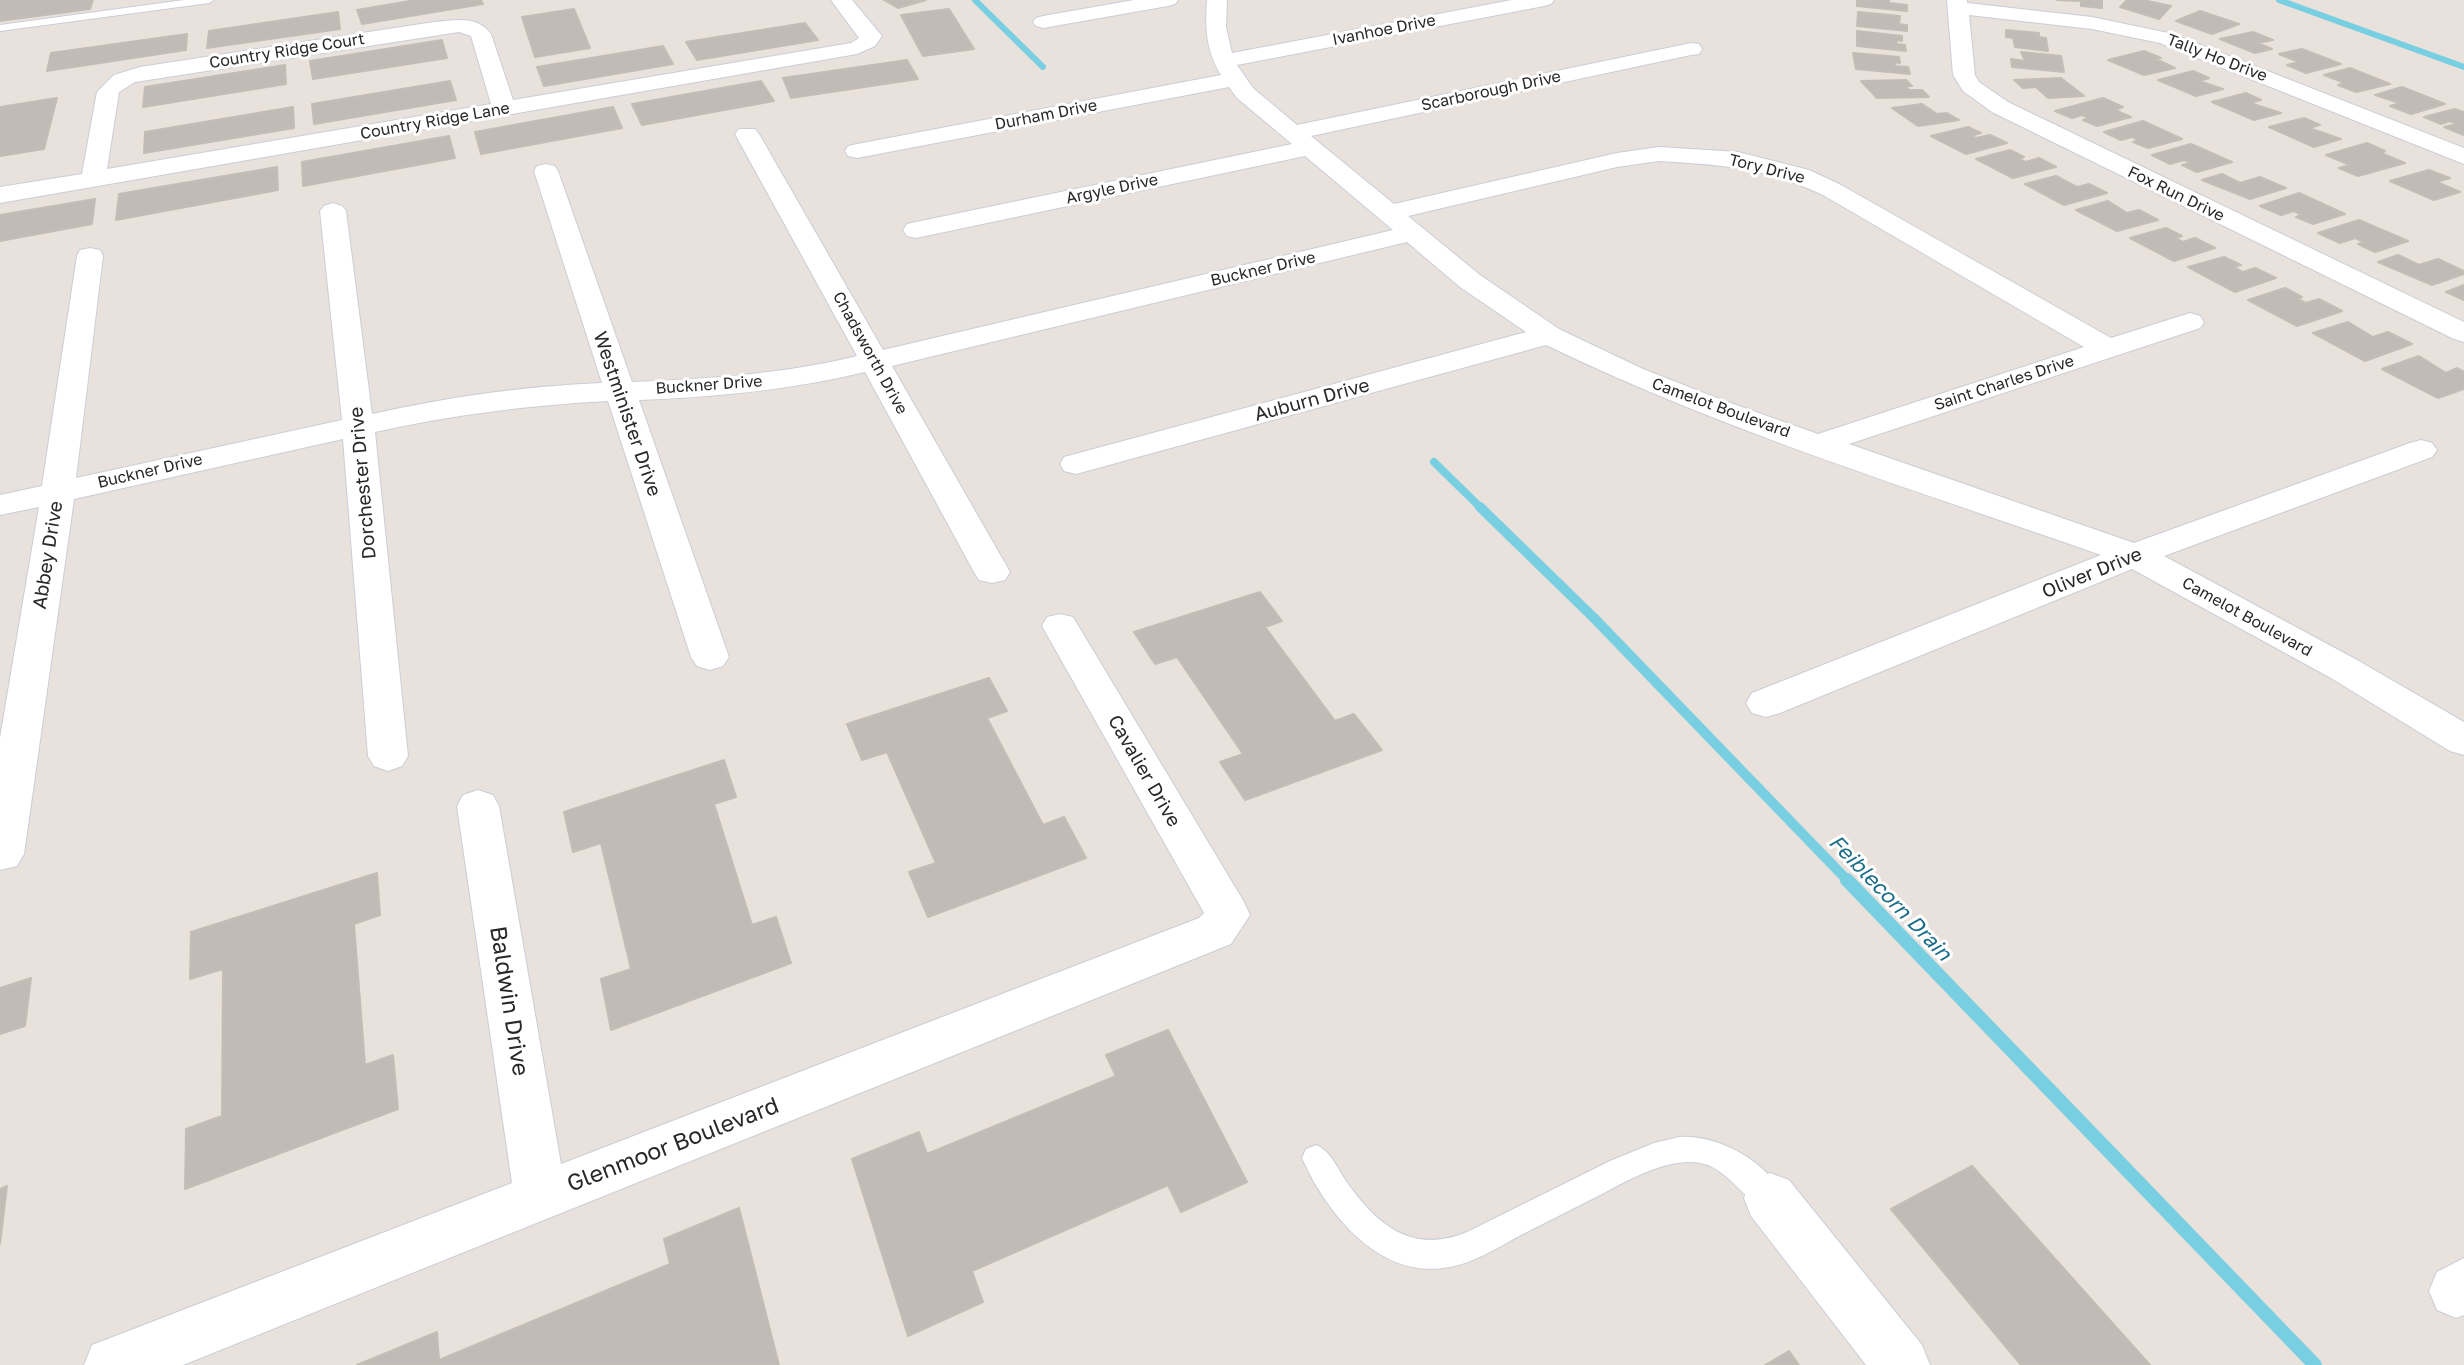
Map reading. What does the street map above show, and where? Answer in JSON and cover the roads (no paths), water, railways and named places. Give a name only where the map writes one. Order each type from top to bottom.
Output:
[{"type":"street","name":"Country Ridge Lane","points":[[0,195],[837,52],[868,42],[869,32],[841,0]]},
{"type":"street","points":[[1043,22],[1168,0]]},
{"type":"street","name":"Camelot Boulevard","points":[[1217,0],[1214,31],[1229,70],[1259,106],[1470,281],[1549,335],[1632,375],[1711,407],[2134,555],[2344,669],[2464,741]]},
{"type":"street","name":"Ivanhoe Drive","points":[[1229,70],[1544,0]]},
{"type":"street","name":"Tally Ho Drive","points":[[1957,4],[2105,24],[2166,38],[2464,157]]},
{"type":"street","name":"Fox Run Drive","points":[[1957,4],[1964,75],[1971,86],[2000,107],[2464,333]]},
{"type":"street","name":"Country Ridge Court","points":[[93,180],[111,86],[134,75],[152,71],[434,28],[467,26],[478,29],[481,34],[504,108]]},
{"type":"street","name":"Scarborough Drive","points":[[1300,140],[1690,49]]},
{"type":"street","name":"Durham Drive","points":[[857,151],[1229,70]]},
{"type":"street","name":"Chadsworth Drive","points":[[747,134],[992,572]]},
{"type":"street","name":"Argyle Drive","points":[[916,230],[1300,140]]},
{"type":"street","name":"Tory Drive","points":[[1388,213],[1617,160],[1659,154],[1738,159],[1800,175],[1832,190],[2108,349]]},
{"type":"street","name":"Westminister Drive","points":[[546,172],[710,657]]},
{"type":"street","name":"Dorchester Drive","points":[[333,211],[358,424],[388,756]]},
{"type":"street","name":"Buckner Drive","points":[[0,505],[358,424],[491,401],[767,381],[875,362],[1412,233]]},
{"type":"street","name":"Abbey Drive","points":[[2,854],[58,492],[90,256]]},
{"type":"street","name":"Saint Charles Drive","points":[[1819,444],[2190,323]]},
{"type":"street","name":"Auburn Drive","points":[[1076,464],[1549,335]]},
{"type":"street","name":"Oliver Drive","points":[[1766,703],[2134,555],[2421,450]]},
{"type":"street","name":"Cavalier Drive","points":[[1060,626],[1228,915]]},
{"type":"street","name":"Camelot Boulevard","points":[[2344,669],[2464,763]]},
{"type":"street","name":"Baldwin Drive","points":[[478,806],[540,1197]]},
{"type":"street","name":"Glenmoor Boulevard","points":[[112,1365],[1194,941],[1214,931],[1228,915]]},
{"type":"street","points":[[1770,1198],[1902,1365]]},
{"type":"lane","points":[[0,28],[209,0]]},
{"type":"lane","points":[[1316,1158],[1355,1216],[1385,1241],[1410,1253],[1441,1255],[1472,1245],[1623,1168],[1662,1153],[1702,1150],[1738,1167],[1770,1198]]},
{"type":"waterway","name":"Feiblecorn Drain","points":[[975,0],[1043,67]]},
{"type":"waterway","points":[[2279,0],[2464,67]]},
{"type":"waterway","name":"Feiblecorn Drain","points":[[1434,462],[1482,509]]},
{"type":"waterway","name":"Feiblecorn Drain","points":[[1480,507],[1594,618],[1849,882]]},
{"type":"waterway","name":"Feiblecorn Drain","points":[[1847,880],[2315,1365]]}]
